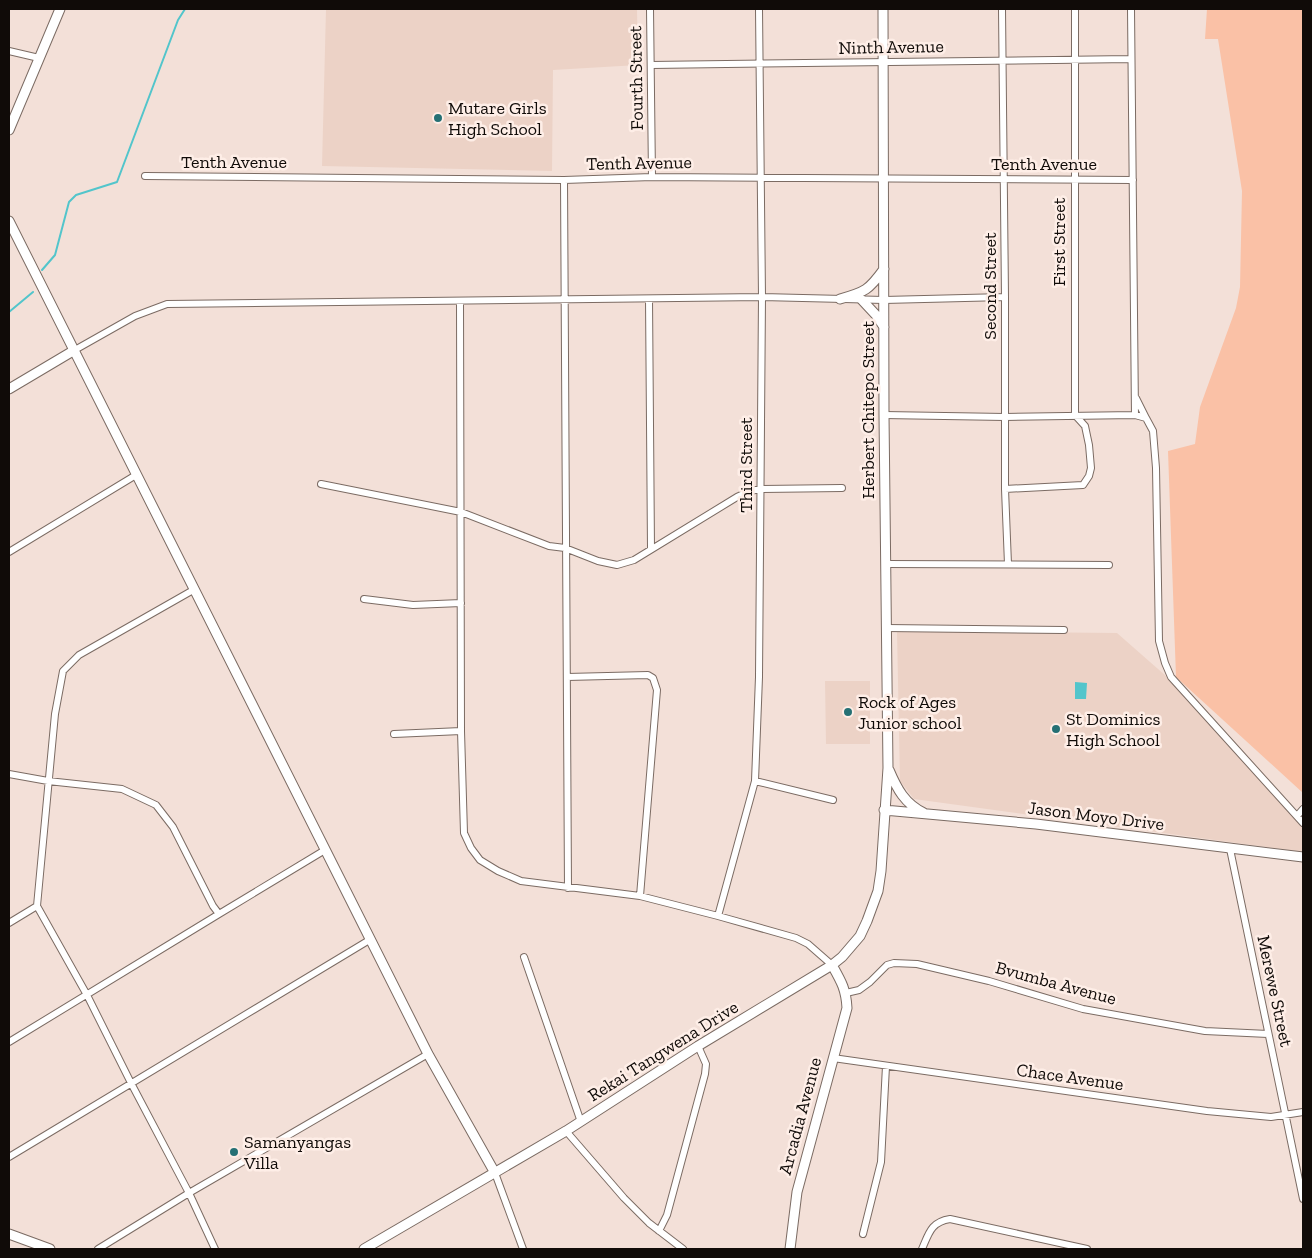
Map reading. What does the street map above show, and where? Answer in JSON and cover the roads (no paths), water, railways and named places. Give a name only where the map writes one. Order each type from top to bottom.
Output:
[{"type":"street","points":[[9,130],[60,9]]},
{"type":"street","name":"Fourth Street","points":[[650,9],[652,177]]},
{"type":"street","name":"Third Street","points":[[718,916],[755,781],[759,677],[762,297],[759,9]]},
{"type":"street","name":"Herbert Chitepo Street","points":[[883,9],[884,416],[888,768],[884,810]]},
{"type":"street","name":"Second Street","points":[[1002,9],[1005,489],[1008,564]]},
{"type":"street","name":"First Street","points":[[1075,9],[1075,415]]},
{"type":"street","points":[[1131,9],[1135,415]]},
{"type":"street","points":[[9,51],[39,58]]},
{"type":"street","name":"Ninth Avenue","points":[[651,65],[1131,59]]},
{"type":"street","name":"Tenth Avenue","points":[[145,176],[564,180],[652,177],[1133,180]]},
{"type":"street","points":[[564,180],[568,888]]},
{"type":"street","points":[[9,221],[428,1054],[496,1174],[523,1249]]},
{"type":"street","points":[[840,299],[860,294],[867,290],[884,269]]},
{"type":"street","points":[[9,390],[73,350],[134,316],[167,304],[762,297],[884,300],[1005,297]]},
{"type":"street","points":[[649,299],[651,549]]},
{"type":"street","points":[[862,300],[884,327]]},
{"type":"street","points":[[460,301],[461,731],[464,833],[470,848],[480,860],[521,882],[640,896],[796,938],[808,944],[832,965],[846,993]]},
{"type":"street","points":[[1135,397],[1153,431],[1156,468],[1159,641],[1165,663],[1171,677],[1303,823]]},
{"type":"street","points":[[1005,489],[1083,485],[1089,476],[1091,468],[1089,445],[1084,426],[1075,415]]},
{"type":"street","points":[[884,416],[1135,415],[1146,418]]},
{"type":"street","points":[[9,552],[136,475]]},
{"type":"street","points":[[321,484],[461,512],[549,546],[565,548],[598,561],[618,565],[634,560],[750,491],[761,489],[842,488]]},
{"type":"street","points":[[886,564],[1109,565]]},
{"type":"street","points":[[195,589],[79,656],[63,672],[55,714],[37,906],[87,995],[130,1083],[189,1193],[215,1249]]},
{"type":"street","points":[[364,599],[413,605],[460,604]]},
{"type":"street","points":[[886,628],[1064,630]]},
{"type":"street","points":[[567,677],[648,676],[655,683],[657,690],[640,896]]},
{"type":"street","points":[[394,734],[461,731]]},
{"type":"street","points":[[888,768],[896,787],[910,805],[926,814],[937,816]]},
{"type":"street","points":[[9,774],[48,781],[122,789],[156,804],[173,827],[213,906],[219,914]]},
{"type":"street","points":[[755,781],[833,800]]},
{"type":"street","points":[[1297,816],[1303,809]]},
{"type":"street","name":"Jason Moyo Drive","points":[[884,810],[1036,824],[1303,857]]},
{"type":"street","name":"Rekai Tangwena Drive","points":[[364,1249],[496,1174],[842,957],[860,936],[878,891],[881,871],[884,810]]},
{"type":"street","name":"Merewe Street","points":[[1230,849],[1303,1199]]},
{"type":"street","points":[[9,1042],[325,850]]},
{"type":"street","points":[[9,923],[37,906]]},
{"type":"street","points":[[9,1157],[371,939]]},
{"type":"street","points":[[524,957],[581,1122]]},
{"type":"street","name":"Bvumba Avenue","points":[[846,993],[859,990],[887,965],[894,963],[917,964],[989,981],[1083,1009],[1205,1031],[1268,1034]]},
{"type":"street","name":"Arcadia Avenue","points":[[790,1249],[797,1192],[847,1008],[846,993]]},
{"type":"street","points":[[659,1231],[667,1215],[705,1074],[706,1064],[698,1046]]},
{"type":"street","points":[[98,1249],[189,1193],[428,1054]]},
{"type":"street","name":"Chace Avenue","points":[[833,1058],[1207,1111],[1271,1117],[1303,1112]]},
{"type":"street","points":[[863,1234],[881,1162],[886,1066]]},
{"type":"street","points":[[566,1131],[624,1198],[649,1223],[683,1249]]},
{"type":"street","points":[[922,1249],[933,1226],[939,1221],[950,1219],[1088,1249]]},
{"type":"street","points":[[9,1234],[50,1249]]},
{"type":"water","points":[[1075,682],[1087,683],[1086,699],[1075,699]]},
{"type":"waterway","points":[[42,270],[55,255],[69,202],[76,195],[117,182],[178,20],[185,9]]},
{"type":"waterway","points":[[9,312],[33,292]]},
{"type":"place","name":"Mutare Girls High School","points":[[438,118]]},
{"type":"place","name":"Rock of Ages Junior school","points":[[848,712]]},
{"type":"place","name":"St Dominics High School","points":[[1056,729]]},
{"type":"place","name":"Samanyangas Villa","points":[[234,1152]]}]
